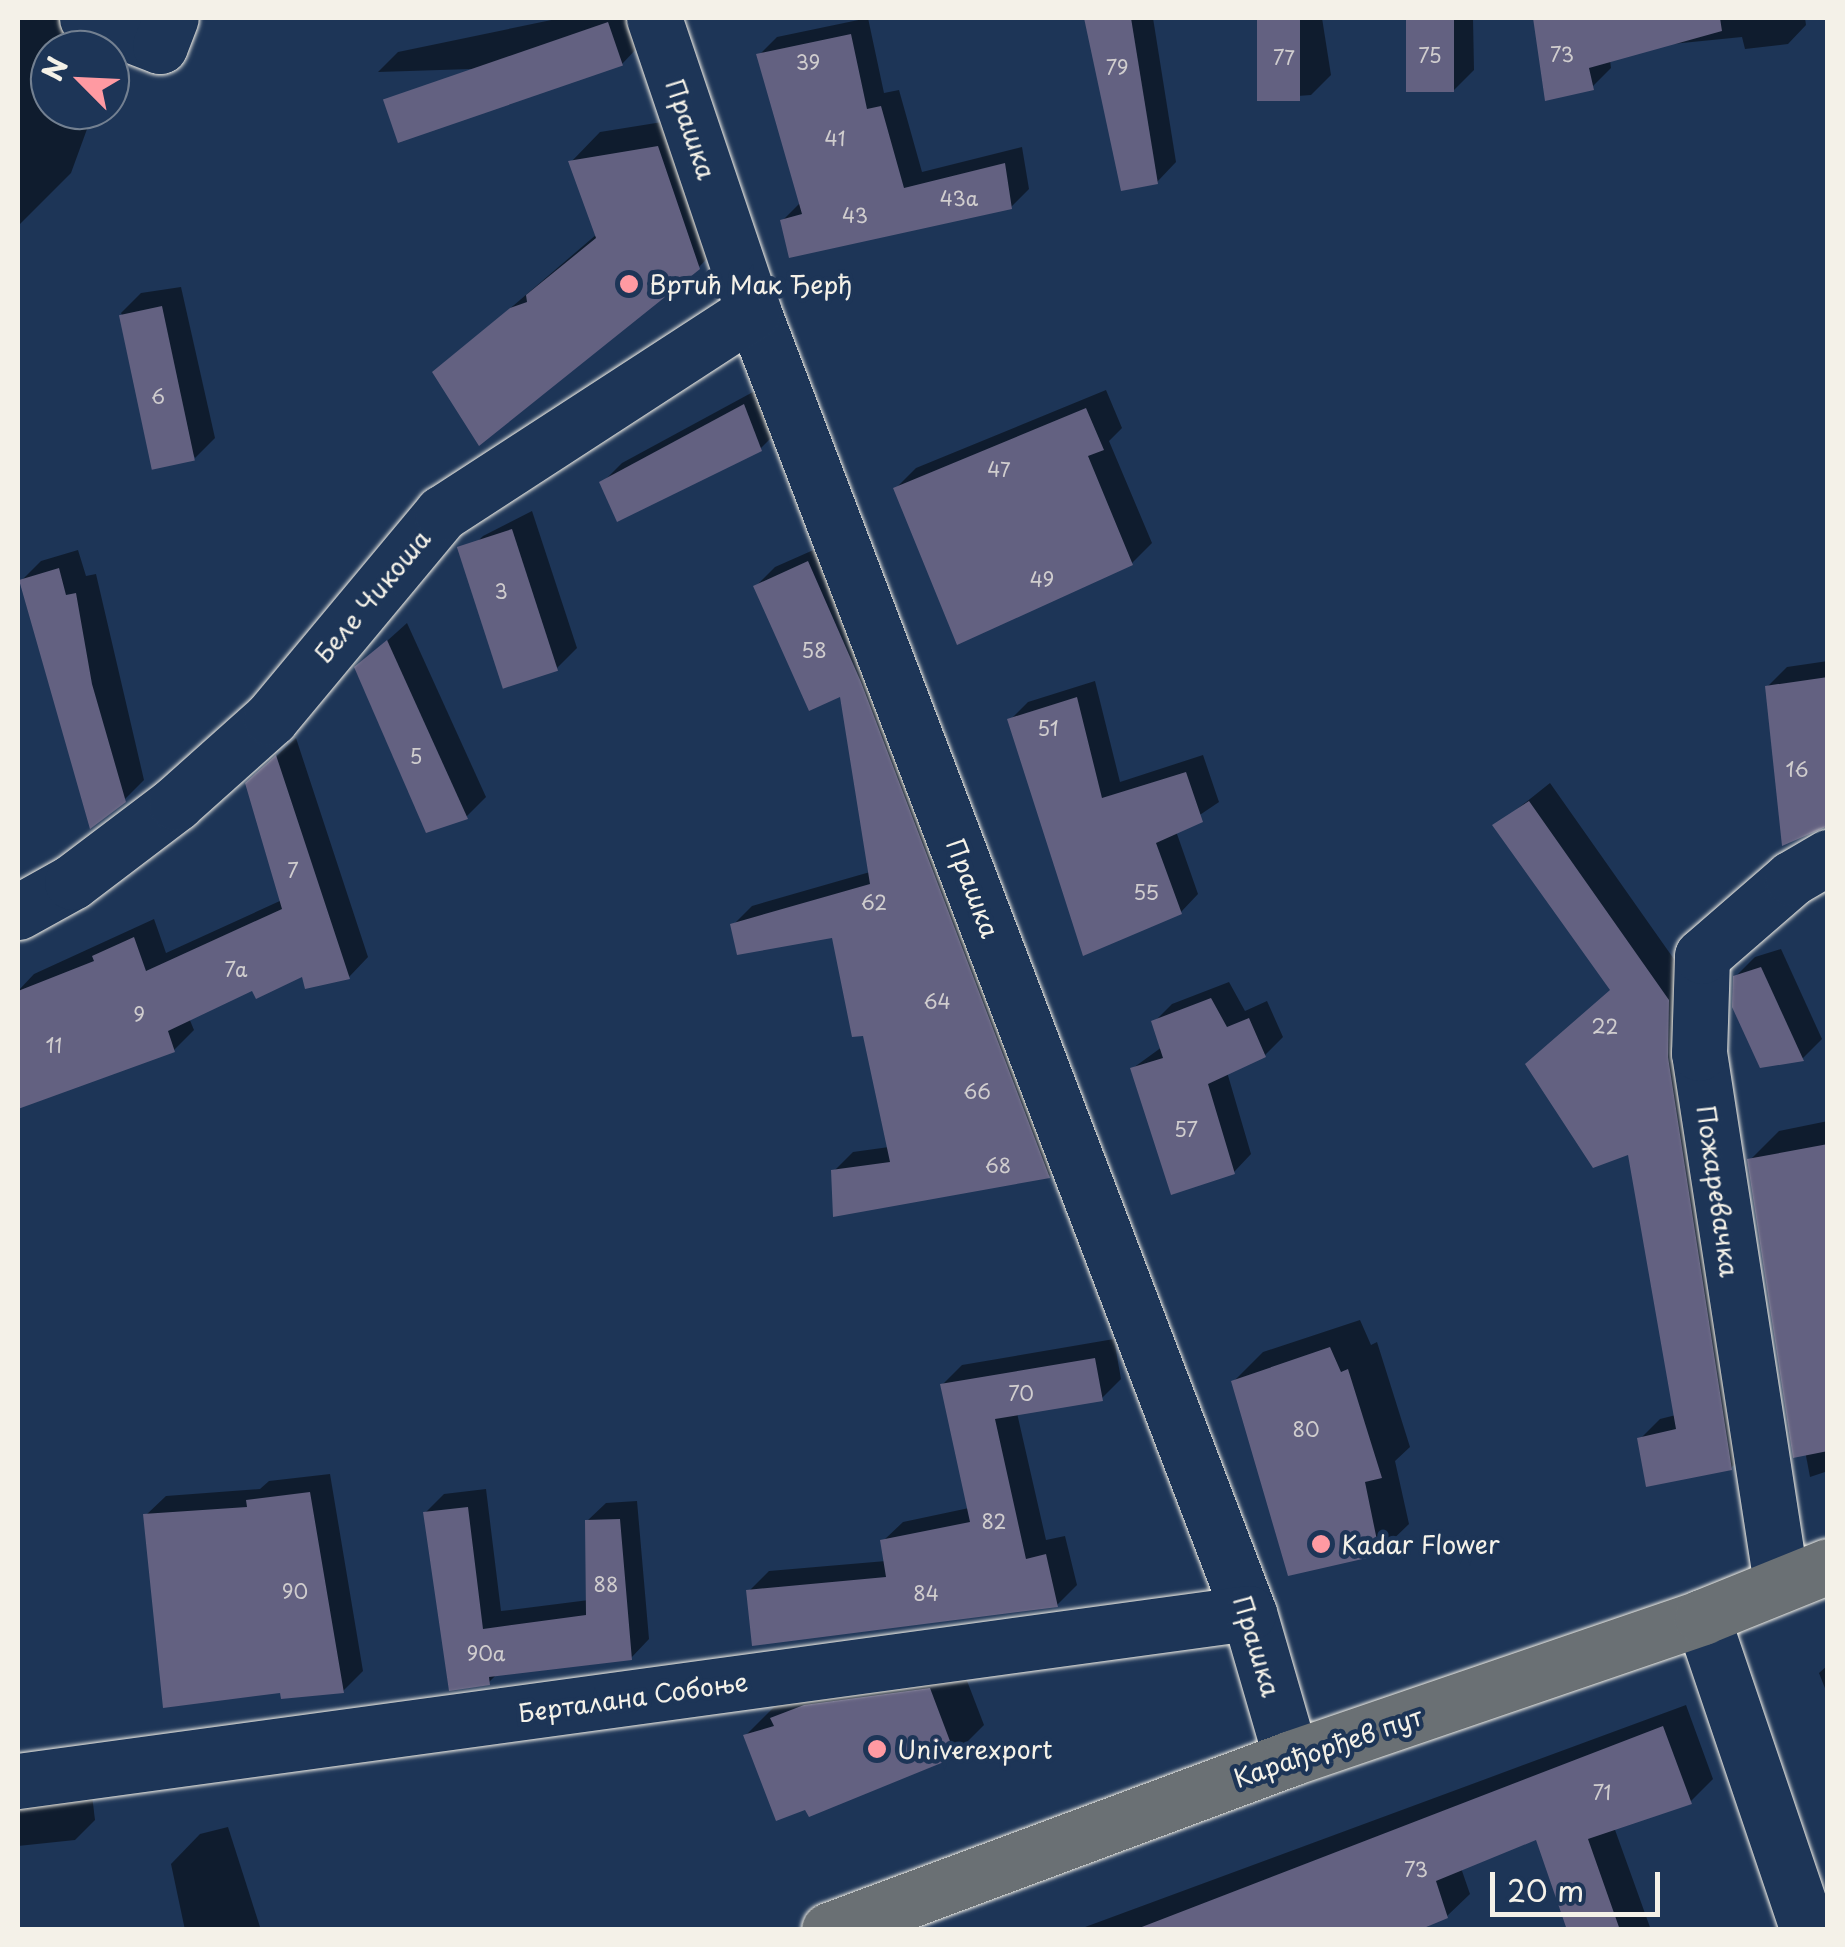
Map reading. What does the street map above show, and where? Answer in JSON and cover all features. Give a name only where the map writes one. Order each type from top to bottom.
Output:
[{"type":"main road","name":"Карађорђев пут","points":[[829,1930],[1291,1758],[1702,1617],[1804,1575]]},
{"type":"street","points":[[86,18],[160,46],[171,18]]},
{"type":"street","name":"Прашка","points":[[654,18],[753,311],[1249,1613],[1291,1758]]},
{"type":"street","name":"Беле Чикоша","points":[[18,912],[72,882],[176,803],[270,718],[442,513],[753,311]]},
{"type":"street","name":"Пожаревачка","points":[[1804,1575],[1699,1054],[1702,956],[1792,878],[1828,857]]},
{"type":"street","name":"Берталана Собоње","points":[[18,1781],[1249,1613]]},
{"type":"street","points":[[1702,1617],[1808,1930]]},
{"type":"building","points":[[1084,18],[1131,18],[1158,184],[1121,191]]},
{"type":"building","points":[[1257,18],[1300,18],[1300,101],[1257,101]]},
{"type":"building","points":[[1406,18],[1454,18],[1454,92],[1406,92]]},
{"type":"building","points":[[1533,18],[1720,18],[1722,31],[1589,68],[1594,90],[1545,101]]},
{"type":"building","points":[[608,22],[623,65],[398,143],[383,99]]},
{"type":"building","points":[[851,34],[867,109],[881,106],[904,188],[1005,163],[1012,209],[789,258],[780,220],[802,214],[756,54]]},
{"type":"building","points":[[658,146],[700,269],[479,446],[432,372],[510,308],[527,302],[526,295],[596,238],[568,161]]},
{"type":"building","points":[[162,306],[195,461],[152,470],[119,315]]},
{"type":"building","points":[[744,404],[762,451],[617,522],[599,482]]},
{"type":"building","points":[[1086,408],[1104,450],[1088,456],[1133,565],[957,645],[893,488]]},
{"type":"building","points":[[512,529],[558,671],[503,689],[457,547]]},
{"type":"building","points":[[808,561],[861,682],[1050,1178],[833,1217],[831,1170],[890,1162],[863,1036],[852,1037],[832,938],[737,955],[730,924],[870,884],[840,697],[809,711],[753,586]]},
{"type":"building","points":[[59,568],[66,595],[76,593],[92,684],[126,802],[90,829],[19,580]]},
{"type":"building","points":[[387,640],[468,819],[426,833],[354,667]]},
{"type":"building","points":[[1828,677],[1828,826],[1782,846],[1765,686]]},
{"type":"building","points":[[1077,697],[1102,798],[1186,772],[1203,822],[1156,843],[1182,914],[1083,956],[1007,719]]},
{"type":"building","points":[[276,755],[350,979],[305,989],[302,977],[256,999],[252,991],[168,1031],[175,1052],[18,1109],[18,991],[94,961],[92,956],[134,937],[146,971],[282,909],[245,783]]},
{"type":"building","points":[[1529,801],[1669,1000],[1668,1057],[1732,1470],[1646,1487],[1637,1438],[1676,1429],[1628,1155],[1593,1168],[1525,1064],[1610,990],[1492,825]]},
{"type":"building","points":[[1761,967],[1804,1061],[1760,1068],[1732,1007],[1733,976]]},
{"type":"building","points":[[1211,998],[1227,1027],[1249,1018],[1266,1057],[1208,1084],[1235,1174],[1171,1195],[1130,1068],[1163,1058],[1151,1021]]},
{"type":"building","points":[[1828,1144],[1828,1451],[1793,1458],[1747,1159]]},
{"type":"building","points":[[1330,1347],[1341,1372],[1348,1369],[1382,1478],[1365,1482],[1380,1555],[1288,1576],[1231,1381]]},
{"type":"building","points":[[1095,1358],[1103,1401],[995,1419],[1026,1559],[1046,1554],[1058,1607],[752,1646],[746,1590],[886,1577],[880,1540],[970,1522],[940,1384]]},
{"type":"building","points":[[310,1492],[344,1693],[281,1699],[280,1693],[163,1708],[143,1514],[247,1507],[246,1500]]},
{"type":"building","points":[[468,1507],[483,1629],[586,1615],[585,1520],[620,1519],[632,1660],[489,1677],[490,1685],[449,1691],[423,1512]]},
{"type":"building","points":[[930,1688],[956,1757],[809,1817],[805,1810],[776,1821],[743,1735],[774,1726],[770,1718],[804,1705]]},
{"type":"building","points":[[1663,1726],[1692,1804],[1588,1839],[1620,1930],[1567,1930],[1536,1840],[1436,1881],[1448,1918],[1419,1930],[1134,1930]]},
{"type":"place","name":"Вртић Мак Ђерђ","points":[[629,284]]},
{"type":"place","name":"Kadar Flower","points":[[1321,1544]]},
{"type":"place","name":"Univerexport","points":[[877,1749]]}]
